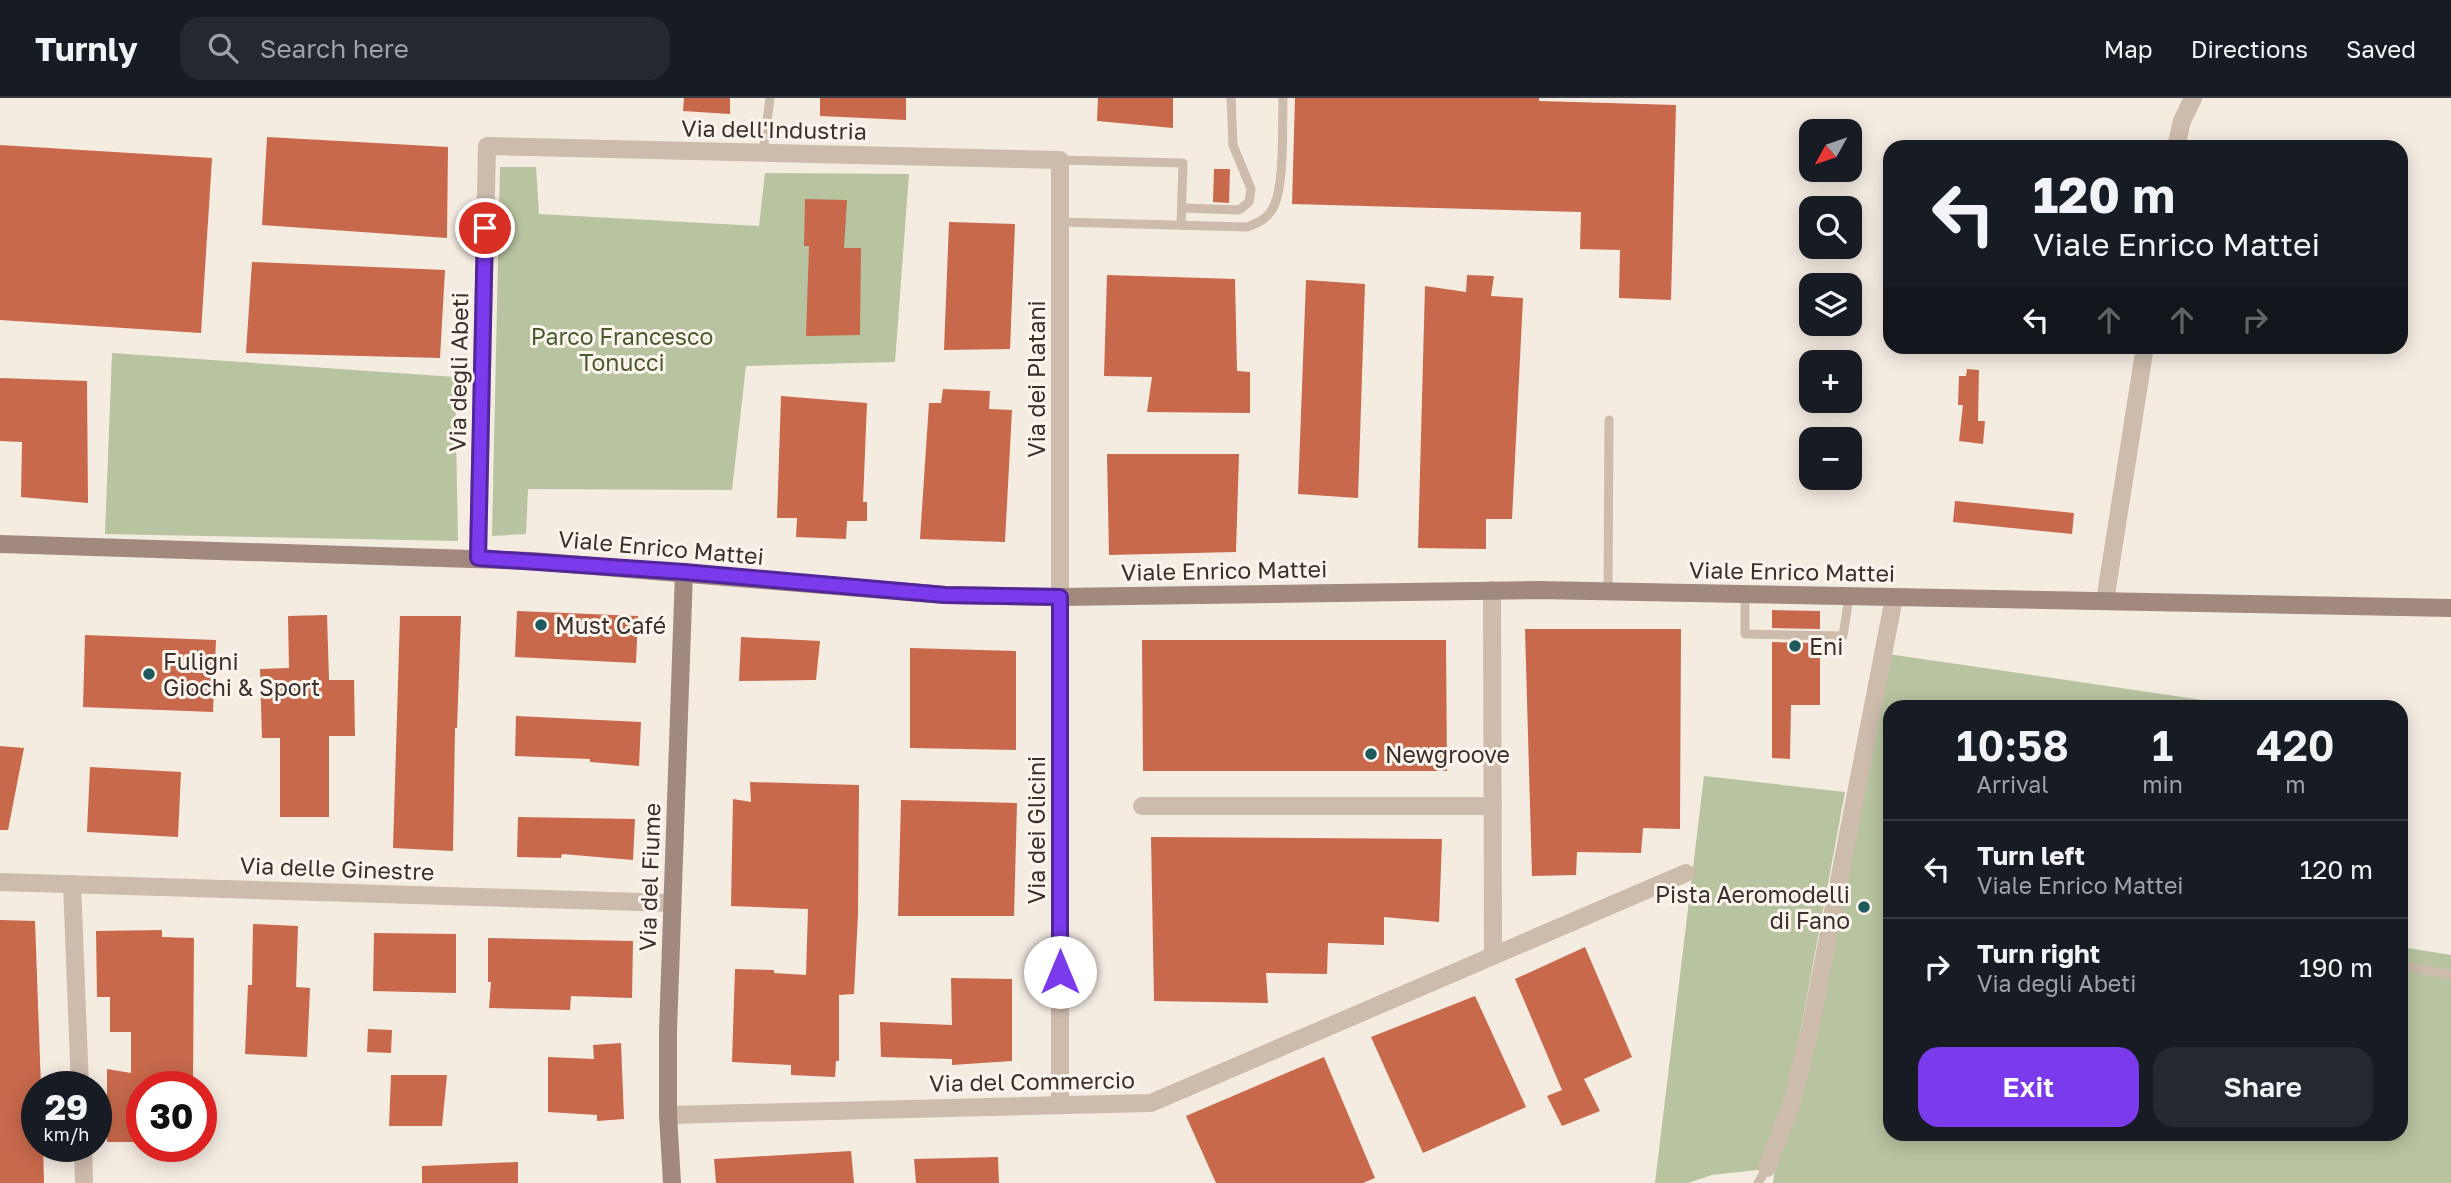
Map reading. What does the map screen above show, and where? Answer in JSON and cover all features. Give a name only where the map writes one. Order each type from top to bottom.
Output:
[{"type":"street","points":[[2178,140],[2182,121],[2193,98]]},
{"type":"street","name":"Via dell'Industria","points":[[486,146],[1060,160]]},
{"type":"street","name":"Via degli Abeti","points":[[478,558],[486,146]]},
{"type":"street","name":"Via dei Platani","points":[[1060,160],[1060,597]]},
{"type":"street","points":[[2105,601],[2144,354]]},
{"type":"street","name":"Viale Enrico Mattei","points":[[0,544],[478,558],[684,572],[945,595],[1060,597],[1492,590],[2451,608]]},
{"type":"street","name":"Via del Fiume","points":[[673,1183],[668,1115],[668,1031],[684,572]]},
{"type":"street","points":[[1492,590],[1493,956]]},
{"type":"street","name":"Via dei Glicini","points":[[1060,597],[1060,1105]]},
{"type":"street","points":[[1762,1175],[1791,1105],[1810,1030],[1894,598]]},
{"type":"street","points":[[1142,806],[1493,806]]},
{"type":"street","name":"Via del Commercio","points":[[668,1115],[1151,1103],[1686,873]]},
{"type":"street","name":"Via delle Ginestre","points":[[0,882],[672,903]]},
{"type":"street","points":[[72,884],[79,1071]]},
{"type":"street","points":[[83,1162],[84,1183]]},
{"type":"lane","points":[[763,153],[771,98]]},
{"type":"lane","points":[[1182,208],[1239,211],[1249,202],[1251,189],[1233,145],[1231,98]]},
{"type":"lane","points":[[1061,222],[1247,227],[1264,220],[1273,208],[1279,187],[1283,98]]},
{"type":"lane","points":[[1060,160],[1183,163],[1181,225]]},
{"type":"lane","points":[[1608,592],[1609,420]]},
{"type":"lane","points":[[1745,595],[1745,634],[1781,635],[1843,636],[1849,597]]},
{"type":"lane","points":[[2408,966],[2451,975]]},
{"type":"green space","name":"Parco Francesco Tonucci","points":[[500,167],[536,167],[539,214],[759,226],[765,173],[909,174],[895,362],[746,366],[732,490],[528,489],[526,534],[492,536]]},
{"type":"green space","points":[[112,353],[455,377],[458,541],[105,534]]},
{"type":"green space","points":[[1888,654],[2202,700],[1883,700],[1883,1141],[2408,1141],[2408,948],[2451,955],[2451,1183],[1773,1183],[1775,1168],[1712,1175],[1688,1183],[1655,1183],[1704,776],[1845,792],[1777,1158]]},
{"type":"building","points":[[684,98],[730,98],[730,114],[683,111]]},
{"type":"building","points":[[820,98],[906,98],[906,120],[820,116]]},
{"type":"building","points":[[1098,98],[1173,98],[1173,128],[1097,121]]},
{"type":"building","points":[[1295,98],[1539,98],[1539,101],[1676,105],[1671,300],[1619,298],[1620,250],[1580,249],[1581,212],[1292,204]]},
{"type":"building","points":[[267,137],[448,147],[447,238],[262,225]]},
{"type":"building","points":[[0,145],[212,158],[201,333],[0,320]]},
{"type":"building","points":[[1214,169],[1230,169],[1229,203],[1213,202]]},
{"type":"building","points":[[805,199],[847,200],[844,248],[861,248],[860,335],[806,336],[809,246],[804,246]]},
{"type":"building","points":[[949,222],[1015,224],[1010,349],[944,350]]},
{"type":"building","points":[[252,262],[445,270],[440,358],[246,353]]},
{"type":"building","points":[[1107,275],[1235,279],[1237,371],[1250,372],[1250,413],[1147,412],[1152,377],[1104,376]]},
{"type":"building","points":[[1467,275],[1494,276],[1491,296],[1523,298],[1512,519],[1486,519],[1486,549],[1418,548],[1425,286],[1466,292]]},
{"type":"building","points":[[1306,280],[1365,284],[1358,498],[1298,494]]},
{"type":"building","points":[[1967,369],[1979,370],[1978,421],[1985,421],[1983,444],[1959,441],[1963,405],[1958,405],[1959,376],[1966,376]]},
{"type":"building","points":[[0,378],[87,381],[88,503],[21,497],[22,442],[0,441]]},
{"type":"building","points":[[943,389],[990,391],[989,409],[1012,410],[1005,542],[920,539],[929,403],[941,403]]},
{"type":"building","points":[[781,396],[867,403],[863,502],[867,502],[867,521],[847,521],[846,539],[796,537],[797,518],[777,518]]},
{"type":"building","points":[[1107,454],[1239,454],[1236,552],[1109,555]]},
{"type":"building","points":[[1955,501],[2074,513],[2072,534],[1953,522]]},
{"type":"building","points":[[1772,610],[1820,611],[1820,629],[1772,628]]},
{"type":"building","points":[[517,611],[638,616],[636,663],[515,657]]},
{"type":"building","points":[[327,615],[329,680],[354,680],[355,736],[329,736],[329,817],[280,817],[280,738],[262,738],[260,669],[289,668],[288,616]]},
{"type":"building","points":[[400,616],[461,616],[455,728],[453,851],[393,848]]},
{"type":"building","points":[[1525,629],[1681,629],[1680,829],[1643,828],[1641,853],[1577,852],[1576,875],[1532,876]]},
{"type":"building","name":"Fuligni Giochi & Sport","points":[[85,635],[216,640],[213,712],[83,707]]},
{"type":"building","points":[[741,637],[820,641],[816,680],[739,681]]},
{"type":"building","points":[[1142,640],[1446,640],[1447,771],[1143,771]]},
{"type":"building","points":[[1772,642],[1820,643],[1820,705],[1791,705],[1790,759],[1772,758]]},
{"type":"building","points":[[910,648],[1016,651],[1016,750],[910,748]]},
{"type":"building","points":[[516,716],[641,722],[639,766],[590,762],[590,759],[515,756]]},
{"type":"building","points":[[0,746],[24,748],[8,830],[0,830]]},
{"type":"building","points":[[90,767],[181,772],[178,837],[87,832]]},
{"type":"building","points":[[750,782],[859,785],[854,994],[839,995],[839,1061],[836,1061],[835,1077],[791,1075],[791,1065],[732,1062],[735,969],[774,970],[774,973],[806,975],[808,909],[731,906],[733,799],[751,802]]},
{"type":"building","points":[[901,800],[1017,803],[1014,916],[898,916]]},
{"type":"building","points":[[518,817],[635,819],[633,860],[562,854],[561,858],[517,857]]},
{"type":"building","points":[[1151,837],[1442,839],[1439,922],[1384,917],[1384,945],[1328,943],[1327,974],[1266,973],[1268,1003],[1154,1001]]},
{"type":"building","points":[[0,920],[35,921],[40,1071],[21,1071],[21,1162],[43,1162],[44,1183],[0,1183]]},
{"type":"building","points":[[253,924],[298,926],[296,987],[310,988],[307,1057],[245,1054],[248,985],[252,985]]},
{"type":"building","points":[[162,930],[162,937],[194,938],[193,1071],[131,1071],[131,1032],[110,1032],[110,997],[97,997],[96,931]]},
{"type":"building","points":[[374,933],[456,934],[456,993],[373,991]]},
{"type":"building","points":[[488,938],[633,941],[632,998],[571,996],[570,1010],[489,1008],[491,982],[488,982]]},
{"type":"building","points":[[1585,947],[1632,1057],[1584,1079],[1600,1111],[1562,1126],[1547,1096],[1562,1090],[1515,979]]},
{"type":"building","points":[[951,978],[1012,979],[1012,1061],[952,1065],[952,1059],[881,1057],[880,1022],[952,1025]]},
{"type":"building","points":[[1475,996],[1526,1107],[1423,1153],[1371,1037]]},
{"type":"building","points":[[368,1029],[392,1030],[391,1053],[367,1052]]},
{"type":"building","points":[[621,1043],[624,1119],[597,1121],[597,1115],[548,1112],[548,1057],[594,1059],[593,1045]]},
{"type":"building","points":[[1324,1057],[1375,1178],[1363,1183],[1216,1183],[1186,1116]]},
{"type":"building","points":[[107,1069],[126,1072],[126,1142],[112,1142],[112,1071]]},
{"type":"building","points":[[391,1075],[447,1075],[442,1126],[389,1126]]},
{"type":"building","points":[[851,1151],[854,1183],[716,1183],[714,1159]]},
{"type":"building","points":[[998,1157],[999,1183],[916,1183],[914,1159]]},
{"type":"building","points":[[518,1162],[518,1183],[422,1183],[422,1166]]},
{"type":"place","name":"Must Café","points":[[541,625]]},
{"type":"place","name":"Eni","points":[[1795,646]]},
{"type":"place","name":"Fuligni Giochi & Sport","points":[[149,674]]},
{"type":"place","name":"Newgroove","points":[[1371,754]]},
{"type":"place","name":"Pista Aeromodelli di Fano","points":[[1864,907]]},
{"type":"route","points":[[485,228],[478,558],[684,572],[945,595],[1060,597],[1060,972]]}]
